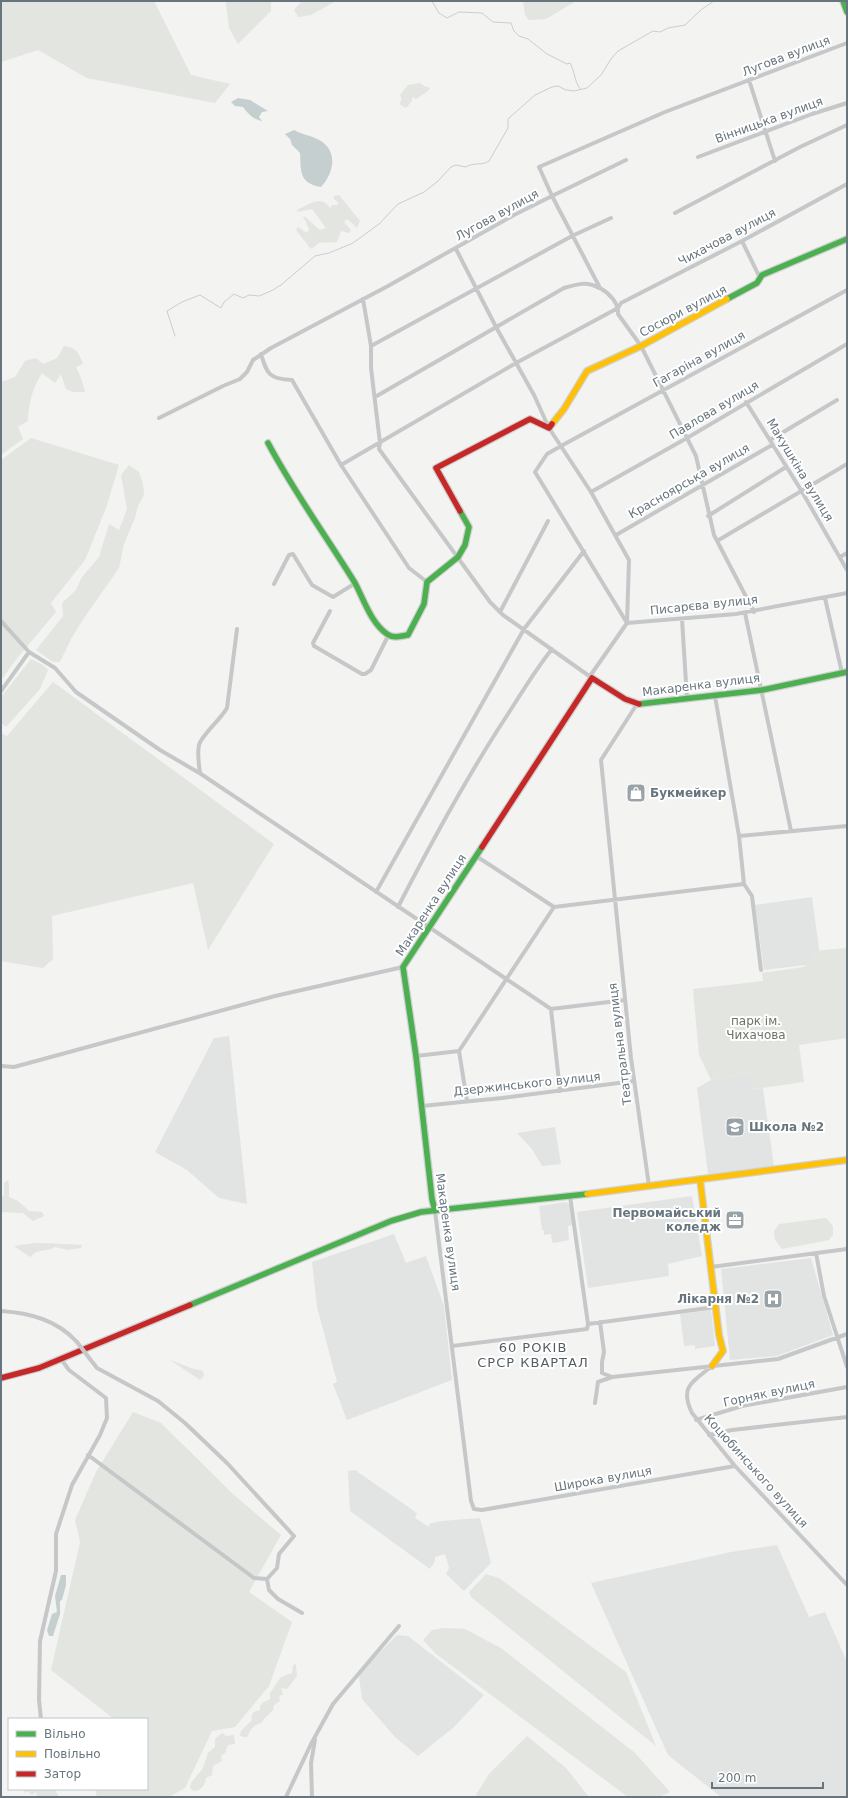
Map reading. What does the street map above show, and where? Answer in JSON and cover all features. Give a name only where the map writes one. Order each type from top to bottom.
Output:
[{"type":"street","points":[[843,1],[847,12]]},
{"type":"street","name":"Лугова вулиця","points":[[158,418],[240,379],[247,372],[253,360],[261,354],[456,249],[514,215],[552,196],[539,168],[665,112],[847,43]]},
{"type":"street","points":[[750,80],[775,161]]},
{"type":"street","name":"Вінницька вулиця","points":[[698,157],[766,131],[847,103]]},
{"type":"street","points":[[676,213],[847,125]]},
{"type":"street","points":[[600,288],[552,196],[626,160]]},
{"type":"street","name":"Чихачова вулиця","points":[[340,465],[516,363],[618,308],[621,303],[742,241],[847,184]]},
{"type":"street","points":[[372,346],[477,290],[480,286],[572,236],[611,218]]},
{"type":"street","name":"Сосюри вулиця","points":[[549,428],[564,409],[587,371],[641,346],[757,283],[762,274],[847,239]]},
{"type":"street","points":[[742,241],[760,278]]},
{"type":"street","points":[[363,299],[372,346],[371,368],[380,443],[379,449],[490,602],[500,612],[591,677],[627,623],[629,560],[591,492],[549,428],[534,395],[496,327],[456,249]]},
{"type":"street","points":[[375,397],[564,288],[577,284],[592,284],[600,288],[607,292],[618,308],[618,314],[641,346],[664,389],[696,456],[711,527],[754,612]]},
{"type":"street","name":"Гагаріна вулиця","points":[[584,551],[542,486],[535,472],[547,454],[847,290]]},
{"type":"street","name":"Павлова вулиця","points":[[591,492],[687,438],[847,344]]},
{"type":"street","points":[[261,354],[265,370],[273,376],[292,380],[340,465],[409,568],[426,582]]},
{"type":"street","points":[[770,440],[837,400]]},
{"type":"street","name":"Макушкіна вулиця","points":[[746,402],[801,490],[847,570]]},
{"type":"street","points":[[268,443],[320,532],[354,584],[378,625],[388,636],[397,638],[408,635],[424,604],[426,582],[458,557],[465,545],[469,527],[436,468],[530,419],[549,428]]},
{"type":"street","name":"Красноярська вулиця","points":[[616,535],[772,445]]},
{"type":"street","points":[[717,541],[847,464]]},
{"type":"street","points":[[708,516],[786,467]]},
{"type":"street","points":[[500,612],[548,521]]},
{"type":"street","points":[[376,892],[524,629],[584,551],[627,623]]},
{"type":"street","points":[[840,557],[847,553]]},
{"type":"street","points":[[274,584],[289,555],[292,554],[312,585],[333,597],[354,584]]},
{"type":"street","name":"Писарєва вулиця","points":[[627,623],[754,612],[826,598],[847,592]]},
{"type":"street","points":[[826,598],[844,672]]},
{"type":"street","points":[[330,612],[313,643],[314,646],[362,674],[365,674],[371,670],[388,636]]},
{"type":"street","points":[[745,613],[791,831]]},
{"type":"street","points":[[682,618],[687,699]]},
{"type":"street","points":[[1,621],[29,652],[55,668],[76,692],[94,706],[160,750],[200,774],[429,928],[507,978],[551,1009],[626,1000]]},
{"type":"street","points":[[200,774],[198,753],[200,740],[224,715],[227,708],[237,629]]},
{"type":"street","points":[[398,907],[435,834],[482,752],[540,663],[552,649]]},
{"type":"street","points":[[1,691],[29,652]]},
{"type":"street","name":"Макаренка вулиця","points":[[474,1509],[470,1501],[452,1346],[435,1211],[432,1199],[416,1056],[403,967],[591,677],[625,699],[637,704],[762,690],[844,672]]},
{"type":"street","points":[[715,696],[739,836],[744,884],[752,896],[761,970]]},
{"type":"street","name":"Театральна вулиця","points":[[637,704],[601,760],[634,1081],[649,1186]]},
{"type":"street","points":[[739,836],[847,826]]},
{"type":"street","points":[[476,856],[554,907],[744,884]]},
{"type":"street","points":[[467,1101],[459,1051],[554,907]]},
{"type":"street","points":[[1,1066],[14,1067],[275,996],[403,967]]},
{"type":"street","points":[[551,1009],[560,1091]]},
{"type":"street","points":[[416,1056],[459,1051]]},
{"type":"street","name":"Дзержинського вулиця","points":[[422,1106],[560,1091],[634,1081]]},
{"type":"street","points":[[1,1378],[39,1368],[391,1221],[421,1212],[570,1196],[847,1160]]},
{"type":"street","points":[[700,1179],[719,1335],[723,1351],[712,1366]]},
{"type":"street","points":[[452,1346],[587,1329],[588,1324],[570,1196]]},
{"type":"street","points":[[711,1267],[847,1249]]},
{"type":"street","points":[[816,1253],[824,1296],[847,1367]]},
{"type":"street","points":[[588,1324],[716,1307]]},
{"type":"street","points":[[1,1311],[13,1312],[50,1322],[62,1328],[76,1342],[96,1368],[158,1401],[185,1423],[227,1463],[294,1536],[279,1554],[277,1568],[267,1579]]},
{"type":"street","points":[[600,1322],[604,1352],[602,1373],[612,1377]]},
{"type":"street","points":[[595,1403],[598,1382],[612,1377],[778,1359],[847,1334]]},
{"type":"street","points":[[41,1718],[39,1700],[40,1641],[56,1571],[56,1534],[72,1486],[100,1435],[107,1418],[106,1398],[69,1370],[60,1359]]},
{"type":"street","name":"Коцюбинського вулиця","points":[[712,1366],[694,1380],[686,1392],[687,1404],[696,1420],[735,1466],[847,1585]]},
{"type":"street","name":"Горняк вулиця","points":[[696,1420],[742,1406],[847,1387]]},
{"type":"street","points":[[709,1435],[732,1430],[847,1417]]},
{"type":"street","points":[[88,1455],[254,1578],[267,1579]]},
{"type":"street","name":"Широка вулиця","points":[[474,1509],[489,1509],[735,1466]]},
{"type":"street","points":[[267,1579],[269,1590],[278,1599],[302,1613]]},
{"type":"street","points":[[286,1797],[333,1704],[399,1626]]},
{"type":"street","points":[[312,1797],[311,1763],[316,1736]]},
{"type":"shaded area","points":[[238,98],[250,100],[268,111],[262,112],[259,117],[262,121],[251,116],[243,107],[235,106],[231,102]]},
{"type":"shaded area","points":[[294,130],[322,142],[328,147],[331,153],[332,167],[330,174],[321,187],[309,183],[303,176],[301,171],[300,153],[292,145],[290,139],[285,134]]},
{"type":"shaded area","points":[[812,897],[821,963],[764,970],[755,905]]},
{"type":"shaded area","points":[[229,1036],[247,1204],[219,1198],[187,1170],[155,1152],[214,1038]]},
{"type":"shaded area","name":"Школа №2","points":[[751,1074],[754,1089],[763,1088],[774,1166],[708,1174],[697,1088],[711,1080]]},
{"type":"shaded area","points":[[555,1127],[561,1164],[542,1166],[532,1149],[517,1133]]},
{"type":"shaded area","points":[[692,1196],[702,1256],[668,1264],[669,1276],[588,1288],[577,1212]]},
{"type":"shaded area","points":[[566,1202],[569,1204],[573,1225],[568,1226],[569,1240],[554,1243],[552,1242],[551,1234],[544,1235],[539,1206]]},
{"type":"shaded area","points":[[394,1234],[406,1263],[426,1256],[444,1306],[452,1380],[347,1420],[333,1384],[337,1382],[317,1307],[312,1262]]},
{"type":"shaded area","name":"Лікарня №2","points":[[811,1258],[833,1335],[777,1356],[730,1360],[721,1269]]},
{"type":"shaded area","name":"Лікарня №2","points":[[711,1310],[715,1346],[695,1349],[695,1345],[684,1346],[680,1314]]},
{"type":"shaded area","points":[[355,1470],[417,1513],[415,1518],[429,1527],[429,1524],[441,1521],[480,1518],[491,1563],[464,1591],[446,1574],[449,1568],[445,1554],[435,1557],[435,1561],[430,1569],[350,1511],[348,1471]]},
{"type":"shaded area","points":[[777,1545],[809,1617],[825,1612],[847,1662],[847,1797],[721,1797],[668,1755],[591,1583],[731,1552]]},
{"type":"shaded area","points":[[61,1575],[66,1575],[66,1585],[62,1600],[60,1601],[60,1614],[53,1636],[49,1636],[47,1630],[52,1614],[57,1612],[55,1596]]},
{"type":"shaded area","points":[[397,1635],[408,1636],[484,1695],[454,1727],[418,1756],[395,1737],[362,1699],[359,1677],[363,1669]]},
{"type":"green space","points":[[1,1],[154,1],[191,75],[230,84],[215,103],[87,78],[38,50],[1,62]]},
{"type":"green space","points":[[227,1],[271,1],[271,11],[238,44],[229,28],[226,4]]},
{"type":"green space","points":[[302,1],[336,1],[311,15],[298,17],[294,10]]},
{"type":"green space","points":[[523,1],[576,1],[546,19],[529,20],[525,15]]},
{"type":"green space","points":[[420,83],[430,88],[428,91],[416,99],[412,97],[412,101],[406,108],[399,104],[402,99],[400,95],[408,85]]},
{"type":"green space","points":[[339,195],[360,221],[357,228],[347,219],[344,222],[351,230],[349,233],[341,231],[337,242],[319,243],[311,249],[296,230],[298,227],[307,233],[309,229],[303,216],[320,230],[326,228],[312,209],[297,212],[297,210],[310,203],[319,201],[327,204],[330,208],[332,205],[337,205],[339,203],[334,199],[334,196]]},
{"type":"green space","points":[[64,346],[74,349],[80,357],[83,364],[76,367],[85,392],[73,392],[66,389],[61,374],[55,383],[42,373],[32,396],[28,421],[18,427],[23,439],[1,455],[1,382],[15,377],[25,361],[36,358],[43,364],[57,358]]},
{"type":"green space","points":[[31,438],[119,465],[106,508],[85,560],[51,603],[56,612],[1,680],[1,460]]},
{"type":"green space","points":[[129,465],[139,472],[143,484],[144,495],[138,506],[135,518],[124,544],[119,568],[82,621],[60,662],[53,662],[36,650],[63,616],[62,603],[76,590],[82,577],[99,557],[109,524],[119,530],[127,509],[121,475]]},
{"type":"green space","points":[[31,659],[43,665],[48,670],[40,689],[6,727],[1,723],[1,697]]},
{"type":"green space","points":[[53,682],[274,844],[208,950],[193,883],[52,916],[53,959],[43,968],[1,961],[1,733],[7,736]]},
{"type":"green space","name":"парк ім. Чихачова","points":[[847,948],[847,1038],[799,1045],[804,1082],[754,1089],[751,1074],[711,1080],[699,1055],[693,989],[763,981],[762,973],[804,967],[814,951]]},
{"type":"green space","points":[[8,1180],[9,1197],[18,1201],[29,1211],[42,1212],[44,1216],[33,1221],[23,1213],[1,1212],[1,1197],[4,1195],[4,1183]]},
{"type":"green space","points":[[826,1218],[833,1226],[833,1235],[829,1240],[782,1249],[775,1240],[774,1231],[779,1224]]},
{"type":"green space","points":[[34,1243],[82,1245],[81,1248],[67,1250],[55,1247],[36,1252],[30,1257],[14,1246]]},
{"type":"green space","points":[[170,1360],[203,1371],[204,1376],[200,1380]]},
{"type":"green space","points":[[133,1412],[161,1423],[234,1495],[281,1535],[249,1592],[292,1622],[269,1686],[235,1727],[212,1731],[185,1788],[169,1797],[97,1797],[95,1790],[148,1790],[148,1718],[113,1718],[51,1670],[80,1542],[75,1520],[96,1472]]},
{"type":"green space","points":[[486,1574],[499,1578],[626,1672],[656,1746],[471,1597],[469,1592]]},
{"type":"green space","points":[[444,1628],[465,1629],[501,1648],[635,1753],[670,1792],[659,1797],[628,1797],[436,1654],[423,1640],[432,1630]]},
{"type":"green space","points":[[296,1664],[297,1676],[287,1689],[281,1688],[283,1694],[279,1697],[280,1701],[274,1705],[273,1710],[261,1723],[256,1725],[250,1731],[248,1736],[240,1736],[241,1731],[252,1720],[251,1716],[254,1712],[260,1710],[262,1704],[270,1699],[270,1693],[281,1677],[292,1673],[293,1665]]},
{"type":"green space","points":[[222,1733],[226,1736],[234,1735],[235,1744],[228,1745],[225,1753],[221,1756],[222,1761],[213,1766],[212,1775],[206,1778],[201,1789],[194,1791],[190,1788],[191,1783],[203,1768],[208,1753],[215,1747],[215,1739]]},
{"type":"green space","points":[[527,1736],[566,1768],[589,1797],[478,1797],[476,1795],[489,1774]]},
{"type":"green space","points":[[24,1790],[55,1790],[58,1797],[37,1797],[36,1792],[32,1795],[27,1791],[25,1793]]},
{"type":"waterway","points":[[432,1],[439,13],[447,18],[459,12],[482,13],[493,22],[511,23],[514,31],[519,36],[528,39],[547,54],[567,64],[570,63],[580,89]]},
{"type":"waterway","points":[[175,336],[167,311],[182,302],[200,295],[221,308],[224,302],[234,294],[243,298],[249,295],[259,296],[271,291],[281,285],[315,256],[329,253],[353,243],[379,224],[398,204],[424,192],[437,182],[451,167],[456,165],[466,167],[489,161],[508,128],[508,119],[535,95],[552,87],[558,86],[566,90],[574,91],[587,88],[601,75],[618,51],[653,31],[660,32],[668,28],[685,25],[702,9],[714,1]]},
{"type":"traffic: fast","points":[[843,1],[847,12]]},
{"type":"traffic: fast","points":[[727,299],[757,283],[762,275],[847,239]]},
{"type":"traffic: fast","points":[[268,443],[299,496],[355,583],[372,618],[381,629],[390,636],[398,637],[408,635],[424,604],[427,582],[458,557],[465,545],[469,527],[460,511]]},
{"type":"traffic: fast","points":[[639,704],[762,690],[847,672]]},
{"type":"traffic: fast","points":[[435,1211],[432,1199],[416,1056],[403,967],[482,847]]},
{"type":"traffic: fast","points":[[190,1305],[391,1221],[421,1212],[587,1194]]},
{"type":"traffic: slow","points":[[552,424],[564,409],[587,371],[641,346],[727,299]]},
{"type":"traffic: slow","points":[[587,1194],[847,1160]]},
{"type":"traffic: slow","points":[[700,1179],[719,1335],[723,1351],[712,1366]]},
{"type":"traffic: jam","points":[[460,511],[436,468],[530,419],[549,428],[552,424]]},
{"type":"traffic: jam","points":[[482,847],[592,678],[625,699],[639,704]]},
{"type":"traffic: jam","points":[[1,1378],[39,1368],[190,1305]]},
{"type":"place","name":"Букмейкер","points":[[636,793]]},
{"type":"place","name":"Школа №2","points":[[735,1127]]},
{"type":"place","name":"Первомайський коледж","points":[[735,1220]]},
{"type":"place","name":"Лікарня №2","points":[[773,1299]]},
{"type":"district","name":"60 РОКІВ СРСР КВАРТАЛ","points":[[533,1354]]}]
